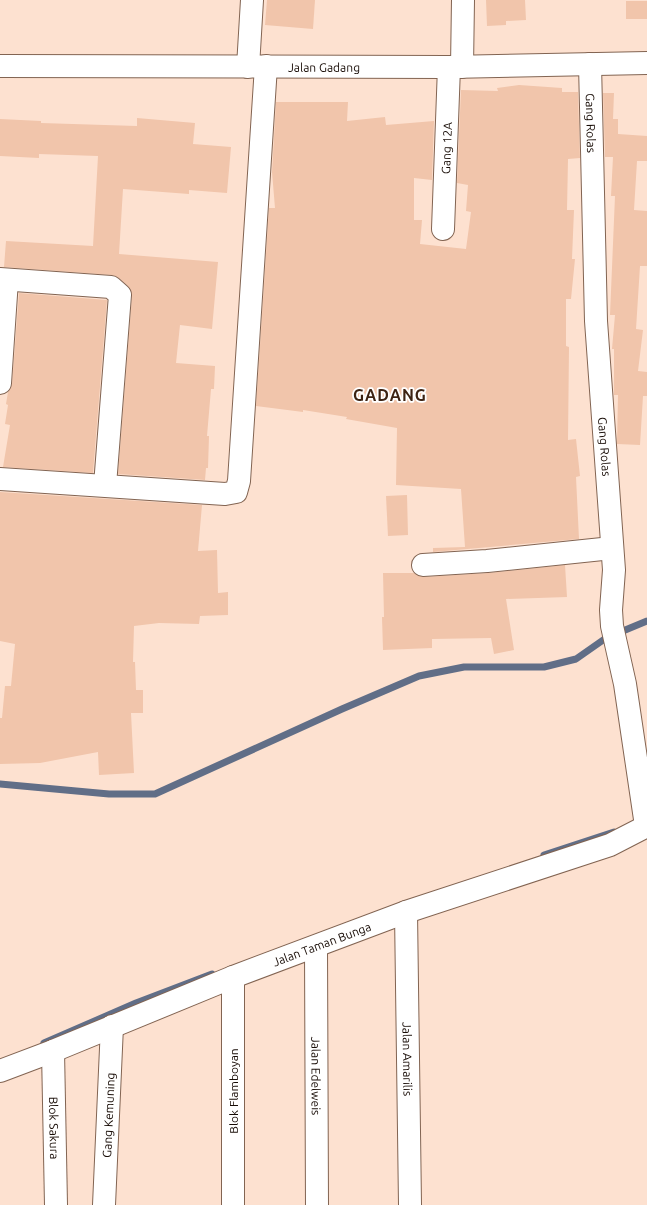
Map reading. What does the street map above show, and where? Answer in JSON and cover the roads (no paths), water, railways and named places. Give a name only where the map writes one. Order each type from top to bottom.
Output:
[{"type":"main road","points":[[0,479],[225,494],[236,492],[240,467],[257,67],[252,0]]},
{"type":"main road","name":"Gang 12A","points":[[443,229],[455,67],[463,0]]},
{"type":"main road","name":"Jalan Gadang","points":[[0,66],[455,67],[647,63]]},
{"type":"main road","name":"Gang Rolas","points":[[590,64],[596,321],[614,570],[611,610],[614,634],[625,684],[647,826]]},
{"type":"main road","points":[[0,384],[4,280],[111,287],[120,295],[105,485]]},
{"type":"main road","points":[[423,565],[487,561],[612,548]]},
{"type":"main road","name":"Jalan Taman Bunga","points":[[0,1071],[53,1051],[233,977],[406,912],[610,845],[647,826]]},
{"type":"main road","name":"Jalan Amarilis","points":[[406,912],[410,1205]]},
{"type":"main road","name":"Jalan Edelweis","points":[[316,947],[317,1205]]},
{"type":"main road","name":"Blok Flamboyan","points":[[233,977],[233,1205]]},
{"type":"main road","name":"Gang Kemuning","points":[[104,1205],[112,1026]]},
{"type":"main road","name":"Blok Sakura","points":[[53,1051],[56,1205]]},
{"type":"waterway","points":[[0,784],[109,794],[155,794],[342,709],[419,676],[464,667],[544,667],[576,659],[606,638],[647,621]]},
{"type":"waterway","points":[[544,855],[614,832]]},
{"type":"waterway","points":[[44,1043],[136,1003],[212,974]]},
{"type":"district","name":"GADANG","points":[[390,395]]}]
